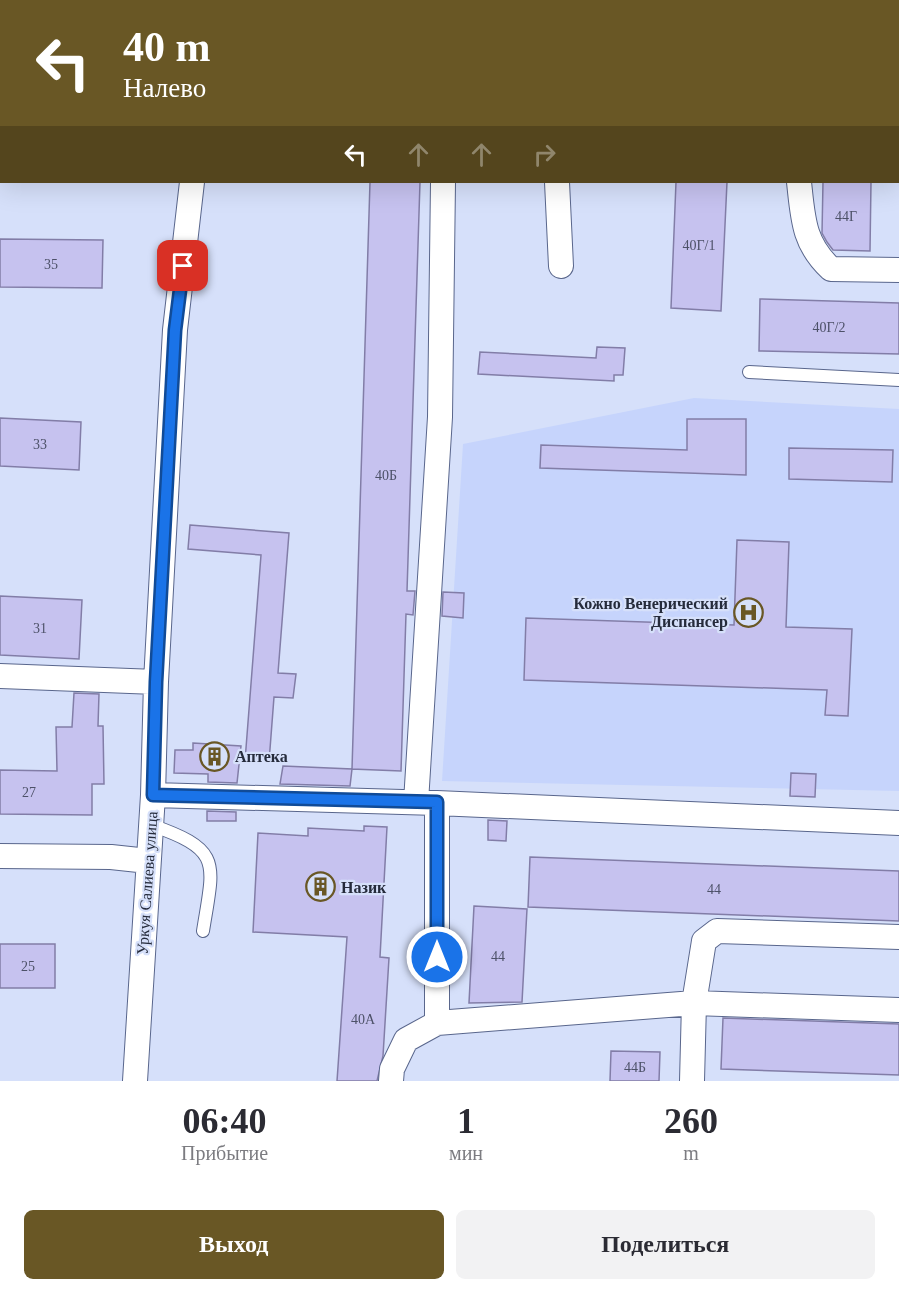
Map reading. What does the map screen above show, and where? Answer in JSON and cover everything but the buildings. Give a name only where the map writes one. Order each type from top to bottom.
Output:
[{"type":"street","name":"Уркуя Салиева улица","points":[[135,1081],[153,795],[156,682],[175,330],[192,183]]},
{"type":"street","points":[[437,1023],[427,802],[440,417],[443,183]]},
{"type":"street","points":[[556,183],[561,266]]},
{"type":"street","points":[[799,183],[804,229],[817,256],[831,269],[899,270]]},
{"type":"street","points":[[0,676],[156,682]]},
{"type":"street","points":[[153,795],[427,802],[899,823]]},
{"type":"street","points":[[0,856],[111,857],[148,861]]},
{"type":"street","points":[[692,1081],[694,1003],[705,941],[717,931],[899,937]]},
{"type":"street","points":[[391,1081],[392,1069],[406,1040],[437,1023],[694,1003],[899,1010]]},
{"type":"lane","points":[[749,372],[899,380]]},
{"type":"lane","points":[[151,825],[186,838],[203,851],[212,873],[203,931]]},
{"type":"shaded area","points":[[694,398],[899,409],[899,791],[442,781],[463,444]]},
{"type":"place","name":"Кожно Венерический Диспансер","points":[[749,612]]},
{"type":"place","name":"Аптека","points":[[214,756]]},
{"type":"place","name":"Назик","points":[[320,887]]},
{"type":"route","points":[[183,266],[175,330],[156,682],[153,795],[437,802],[437,957]]}]
